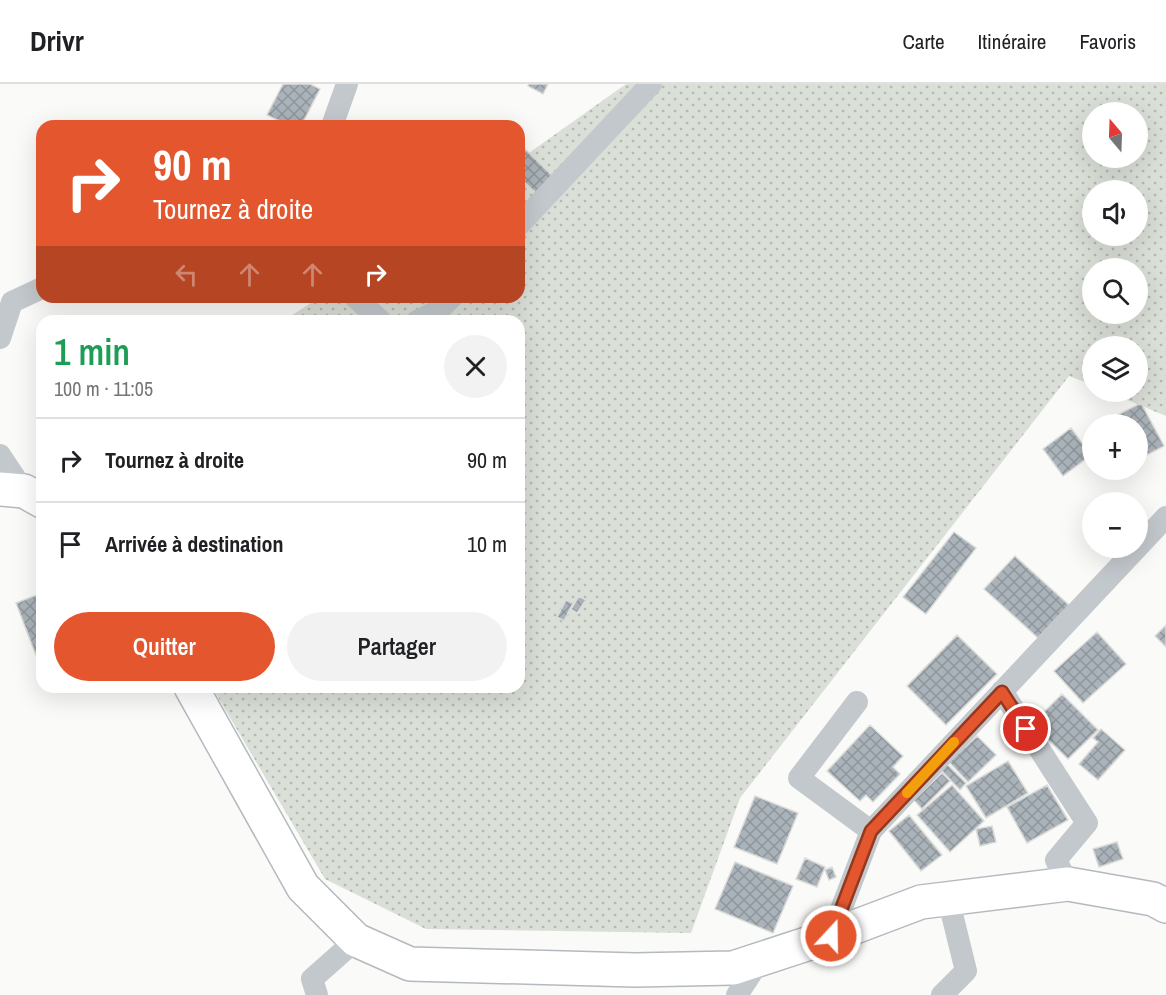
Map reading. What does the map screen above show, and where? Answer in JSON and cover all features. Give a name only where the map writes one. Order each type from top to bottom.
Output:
[{"type":"street","points":[[334,120],[347,84]]},
{"type":"street","points":[[525,219],[651,84]]},
{"type":"street","points":[[0,338],[12,302],[36,291]]},
{"type":"street","points":[[362,303],[374,315]]},
{"type":"street","points":[[429,315],[446,303]]},
{"type":"street","points":[[0,455],[22,494]]},
{"type":"street","points":[[831,936],[871,831],[1166,517]]},
{"type":"street","points":[[1002,692],[1087,823],[1056,860],[1068,884]]},
{"type":"street","points":[[194,693],[303,887],[356,940],[410,964],[636,970],[733,968],[831,936],[921,902],[1068,884],[1153,899],[1166,906]]},
{"type":"street","points":[[857,702],[799,778],[871,831]]},
{"type":"street","points":[[942,995],[966,971],[948,898]]},
{"type":"street","points":[[317,995],[312,979],[356,940]]},
{"type":"street","points":[[737,995],[760,960]]},
{"type":"shaded area","points":[[626,84],[1166,84],[1166,416],[1132,402],[1148,402],[1148,336],[1082,336],[1082,381],[1069,376],[740,798],[691,933],[426,929],[325,879],[216,693],[525,693],[525,315],[292,315],[311,303],[525,303],[525,156]]},
{"type":"building","points":[[283,84],[310,84],[320,89],[304,120],[277,120],[267,115]]},
{"type":"building","points":[[529,84],[548,84],[543,94],[528,86]]},
{"type":"building","points":[[525,149],[555,178],[538,195],[525,183]]},
{"type":"building","points":[[1141,403],[1147,414],[1120,414]]},
{"type":"building","points":[[1148,416],[1164,446],[1148,454]]},
{"type":"building","points":[[1071,428],[1082,443],[1082,462],[1063,476],[1043,449]]},
{"type":"building","points":[[954,532],[976,548],[926,614],[903,597]]},
{"type":"building","points":[[1015,556],[1069,605],[1038,638],[984,589]]},
{"type":"building","points":[[36,595],[36,655],[16,603]]},
{"type":"building","points":[[579,596],[586,600],[577,613],[571,609]]},
{"type":"building","points":[[566,600],[573,603],[564,621],[557,617]]},
{"type":"building","points":[[1166,625],[1166,647],[1155,636]]},
{"type":"building","points":[[1097,632],[1126,664],[1083,703],[1054,671]]},
{"type":"building","points":[[957,635],[997,674],[946,725],[907,686]]},
{"type":"building","points":[[1062,694],[1098,730],[1068,759],[1032,724]]},
{"type":"building","points":[[870,725],[903,756],[893,767],[900,774],[873,802],[866,795],[860,801],[827,771]]},
{"type":"building","points":[[1101,729],[1125,750],[1098,780],[1079,764],[1098,742],[1093,738]]},
{"type":"building","points":[[977,736],[996,755],[968,782],[949,762]]},
{"type":"building","points":[[1008,761],[1028,793],[986,818],[966,786]]},
{"type":"building","points":[[947,764],[966,783],[960,790],[941,770]]},
{"type":"building","points":[[942,773],[950,781],[922,809],[914,800]]},
{"type":"building","points":[[952,785],[984,821],[950,852],[917,815]]},
{"type":"building","points":[[1047,785],[1068,820],[1027,843],[1007,807]]},
{"type":"building","points":[[755,796],[798,813],[777,864],[734,847]]},
{"type":"building","points":[[909,815],[942,855],[921,871],[889,831]]},
{"type":"building","points":[[992,826],[996,842],[980,846],[976,829]]},
{"type":"building","points":[[1117,842],[1123,859],[1099,867],[1093,849]]},
{"type":"building","points":[[805,858],[825,867],[817,887],[796,879]]},
{"type":"building","points":[[735,862],[793,886],[773,933],[715,909]]},
{"type":"building","points":[[832,867],[836,877],[829,880],[825,870]]},
{"type":"slow traffic","points":[[907,793],[954,742]]},
{"type":"route","points":[[831,936],[871,831],[1002,692],[1026,729]]}]
